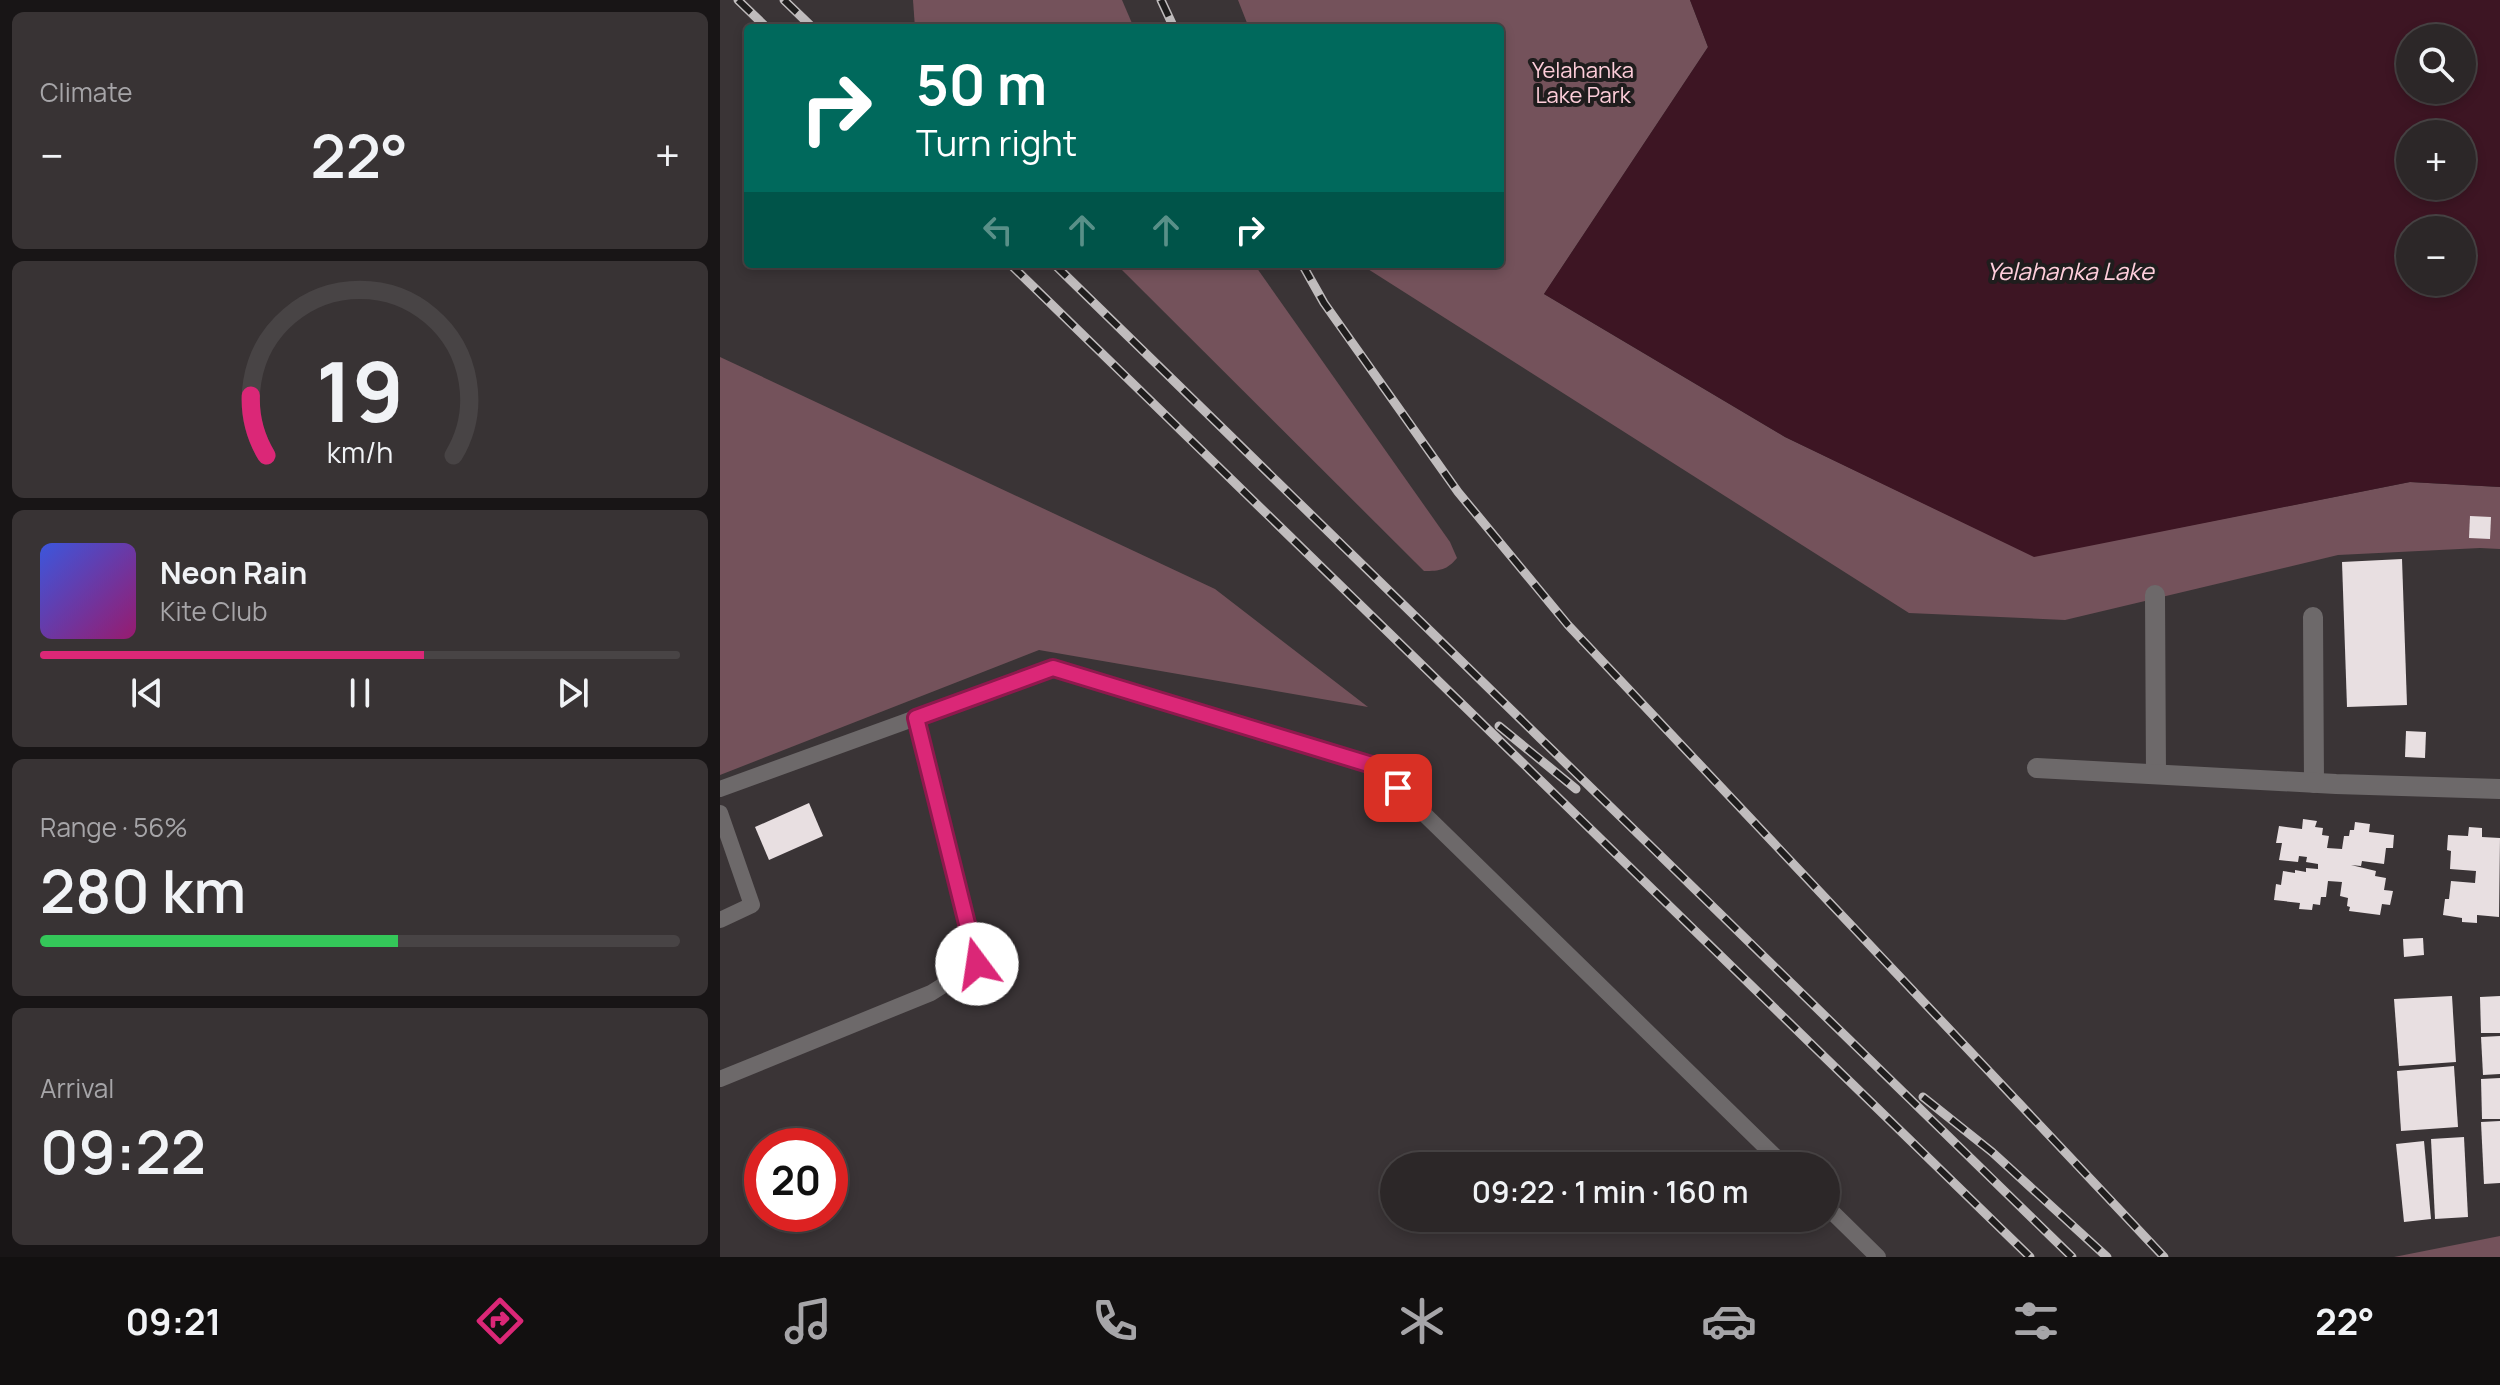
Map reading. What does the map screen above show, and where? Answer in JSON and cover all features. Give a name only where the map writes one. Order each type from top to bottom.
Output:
[{"type":"street","points":[[2155,595],[2156,774]]},
{"type":"street","points":[[2313,617],[2314,783]]},
{"type":"street","points":[[2037,768],[2314,783],[2500,789]]},
{"type":"lane","points":[[720,789],[1053,668],[1375,766],[1771,1152]]},
{"type":"lane","points":[[720,1079],[931,993],[977,964],[916,718]]},
{"type":"lane","points":[[720,813],[752,905],[720,920]]},
{"type":"lane","points":[[1840,1220],[1878,1257]]},
{"type":"green space","points":[[913,0],[1122,0],[1132,24],[915,24]]},
{"type":"green space","name":"Yelahanka Lake Park","points":[[1238,0],[1690,0],[1708,47],[1544,294],[1785,437],[2034,556],[2410,482],[2500,487],[2500,549],[2338,555],[2065,620],[1909,613],[1366,268],[1504,268],[1504,24],[1247,24]]},
{"type":"green space","points":[[1120,268],[1257,268],[1450,542],[1457,558],[1443,569],[1424,571]]},
{"type":"green space","points":[[720,357],[1215,589],[1368,707],[1039,650],[720,775]]},
{"type":"green space","points":[[2500,1236],[2500,1257],[2394,1257]]},
{"type":"water","name":"Yelahanka Lake","points":[[1690,0],[2500,0],[2500,487],[2410,482],[2034,557],[1785,437],[1544,294],[1708,47]]},
{"type":"building","points":[[2470,516],[2491,517],[2490,539],[2469,538]]},
{"type":"building","points":[[2402,559],[2407,705],[2347,707],[2342,562]]},
{"type":"building","points":[[2406,731],[2426,732],[2425,758],[2405,757]]},
{"type":"building","points":[[809,803],[823,836],[769,860],[755,827]]},
{"type":"building","points":[[2303,819],[2317,821],[2315,827],[2323,828],[2322,835],[2329,836],[2327,848],[2342,849],[2344,836],[2349,836],[2350,830],[2354,830],[2355,822],[2370,824],[2369,832],[2394,835],[2393,848],[2386,848],[2384,864],[2362,861],[2361,866],[2351,865],[2376,871],[2375,876],[2386,878],[2384,890],[2393,891],[2390,905],[2382,904],[2380,915],[2349,911],[2348,898],[2340,896],[2342,882],[2328,881],[2326,897],[2321,897],[2320,905],[2313,904],[2312,910],[2299,909],[2300,903],[2274,900],[2276,884],[2281,885],[2283,871],[2295,873],[2295,870],[2306,872],[2306,868],[2318,869],[2318,864],[2306,862],[2307,857],[2299,856],[2298,862],[2279,860],[2282,843],[2276,843],[2279,826],[2302,829]]},
{"type":"building","points":[[2469,827],[2482,828],[2482,837],[2500,838],[2499,917],[2477,915],[2477,923],[2462,922],[2462,918],[2443,915],[2451,881],[2475,883],[2476,871],[2450,869],[2451,851],[2447,850],[2448,835],[2468,836]]},
{"type":"building","points":[[2423,938],[2424,955],[2404,957],[2403,939]]},
{"type":"building","points":[[2452,996],[2456,1062],[2399,1066],[2394,999]]},
{"type":"building","points":[[2500,996],[2500,1033],[2481,1033],[2480,997]]},
{"type":"building","points":[[2500,1036],[2500,1074],[2483,1075],[2481,1037]]},
{"type":"building","points":[[2454,1066],[2458,1127],[2401,1131],[2397,1071]]},
{"type":"building","points":[[2500,1078],[2500,1119],[2482,1119],[2481,1079]]},
{"type":"building","points":[[2500,1121],[2500,1183],[2484,1184],[2481,1122]]},
{"type":"building","points":[[2464,1137],[2468,1217],[2435,1219],[2431,1139]]},
{"type":"building","points":[[2424,1141],[2431,1219],[2404,1222],[2396,1144]]},
{"type":"railway","points":[[738,0],[763,24]]},
{"type":"railway","points":[[784,0],[809,24]]},
{"type":"railway","points":[[1161,0],[1172,24]]},
{"type":"railway","points":[[1014,268],[2030,1257]]},
{"type":"railway","points":[[1058,268],[2072,1257]]},
{"type":"railway","points":[[1304,268],[1324,303],[1458,492],[1568,625],[2164,1257]]},
{"type":"railway","points":[[1499,726],[1576,789]]},
{"type":"railway","points":[[1923,1097],[1992,1152],[2107,1257]]},
{"type":"route","points":[[977,964],[916,718],[1053,668],[1375,766],[1398,788]]}]
